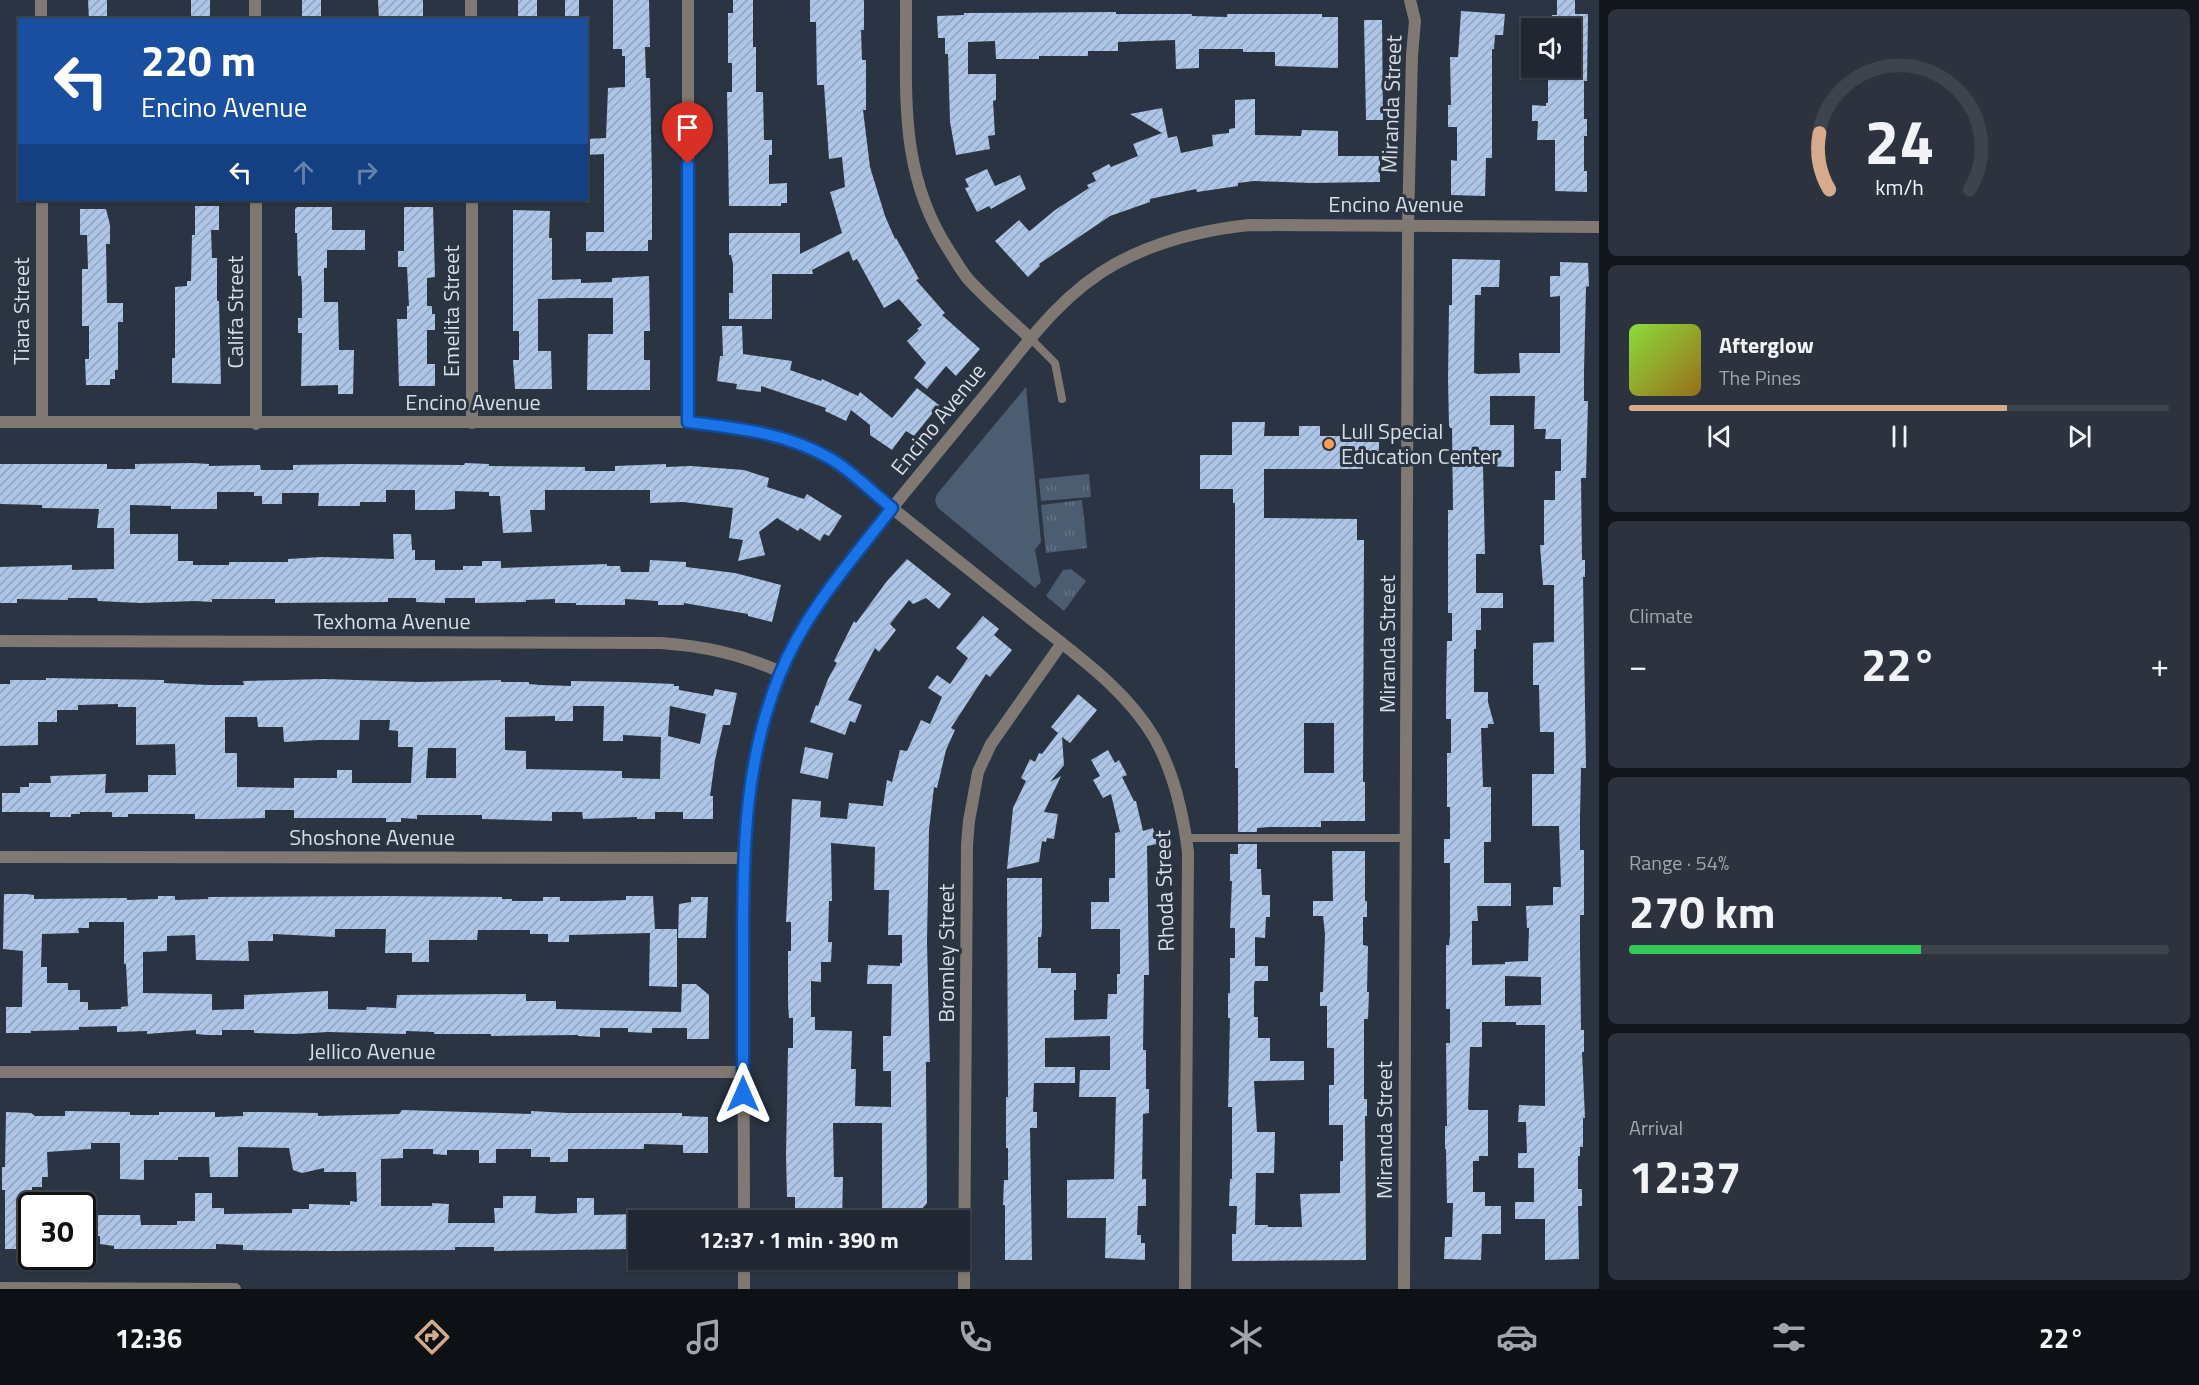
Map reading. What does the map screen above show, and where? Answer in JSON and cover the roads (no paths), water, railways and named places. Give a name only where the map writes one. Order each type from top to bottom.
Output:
[{"type":"street","points":[[41,0],[41,18]]},
{"type":"street","points":[[255,0],[255,18]]},
{"type":"street","points":[[471,0],[471,18]]},
{"type":"street","points":[[688,0],[688,422]]},
{"type":"street","points":[[906,0],[907,127],[913,167],[922,197],[940,237],[968,278],[1031,339]]},
{"type":"street","name":"Miranda Street","points":[[1404,1289],[1408,225],[1412,55],[1415,21],[1410,0]]},
{"type":"street","name":"Tiara Street","points":[[42,201],[42,422]]},
{"type":"street","name":"Califa Street","points":[[256,201],[256,424]]},
{"type":"street","name":"Emelita Street","points":[[472,201],[472,423]]},
{"type":"street","name":"Encino Avenue","points":[[0,422],[256,424],[688,422],[742,428],[776,436],[806,447],[832,459],[892,508],[1031,339],[1067,299],[1091,279],[1115,264],[1147,249],[1213,229],[1249,225],[1599,227]]},
{"type":"street","points":[[744,1210],[743,858],[747,808],[756,753],[765,713],[780,672],[820,601],[892,508]]},
{"type":"street","name":"Rhoda Street","points":[[892,508],[1090,665],[1131,707],[1154,739],[1173,779],[1186,838],[1188,863],[1185,1289]]},
{"type":"street","name":"Texhoma Avenue","points":[[0,641],[661,643],[717,650],[757,662],[780,672]]},
{"type":"street","name":"Bromley Street","points":[[964,1289],[969,821],[978,772],[991,744],[1062,643]]},
{"type":"street","name":"Shoshone Avenue","points":[[0,857],[743,858]]},
{"type":"street","name":"Jellico Avenue","points":[[0,1072],[743,1072]]},
{"type":"street","points":[[744,1270],[744,1289]]},
{"type":"street","points":[[0,1288],[235,1289]]},
{"type":"lane","points":[[1031,339],[1055,363],[1062,399]]},
{"type":"lane","points":[[1186,838],[1407,838]]},
{"type":"place","name":"Lull Special Education Center","points":[[1329,444]]}]
